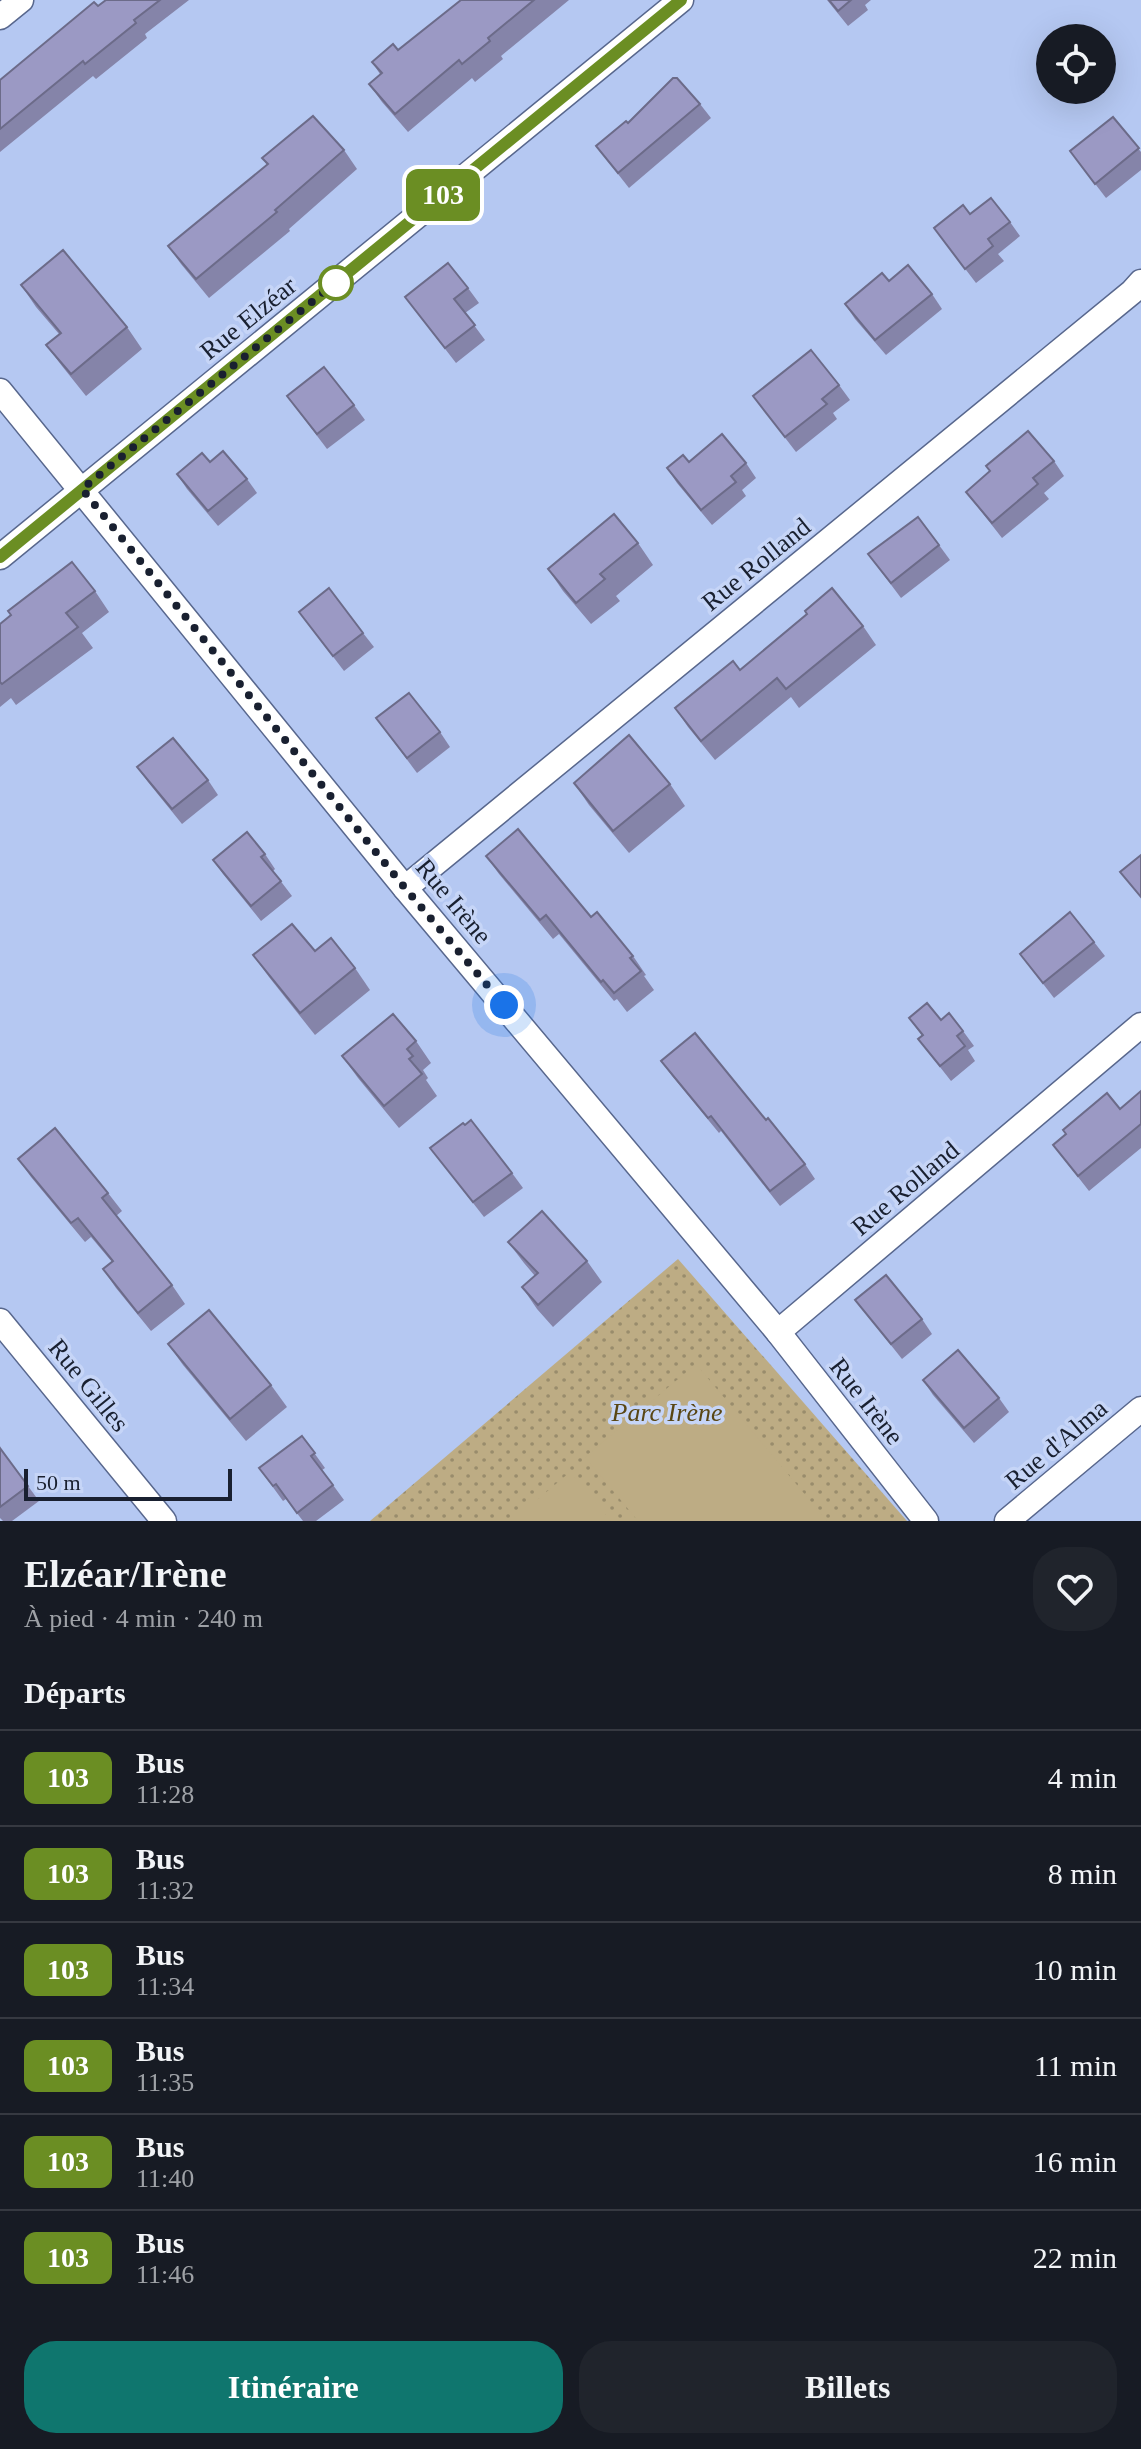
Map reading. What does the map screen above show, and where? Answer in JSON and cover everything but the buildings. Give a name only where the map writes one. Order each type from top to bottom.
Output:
[{"type":"street","points":[[0,17],[21,0]]},
{"type":"street","name":"Rue Elzéar","points":[[0,557],[681,0]]},
{"type":"street","name":"Rue Rolland","points":[[405,888],[1141,282]]},
{"type":"street","name":"Rue Irène","points":[[0,391],[405,888],[778,1332],[926,1521]]},
{"type":"street","name":"Rue Rolland","points":[[778,1332],[1141,1025]]},
{"type":"street","name":"Rue Gilles","points":[[0,1321],[164,1521]]},
{"type":"street","name":"Rue d'Alma","points":[[1007,1521],[1141,1409]]},
{"type":"green space","name":"Parc Irène","points":[[678,1259],[907,1521],[370,1521]]},
{"type":"green space","points":[[696,1364],[827,1521],[638,1521],[585,1457]]},
{"type":"green space","points":[[570,1472],[611,1521],[512,1521]]},
{"type":"bus line","name":"103","points":[[0,557],[681,0]]},
{"type":"route","points":[[336,283],[346,274],[82,489],[405,888],[504,1005]]}]
